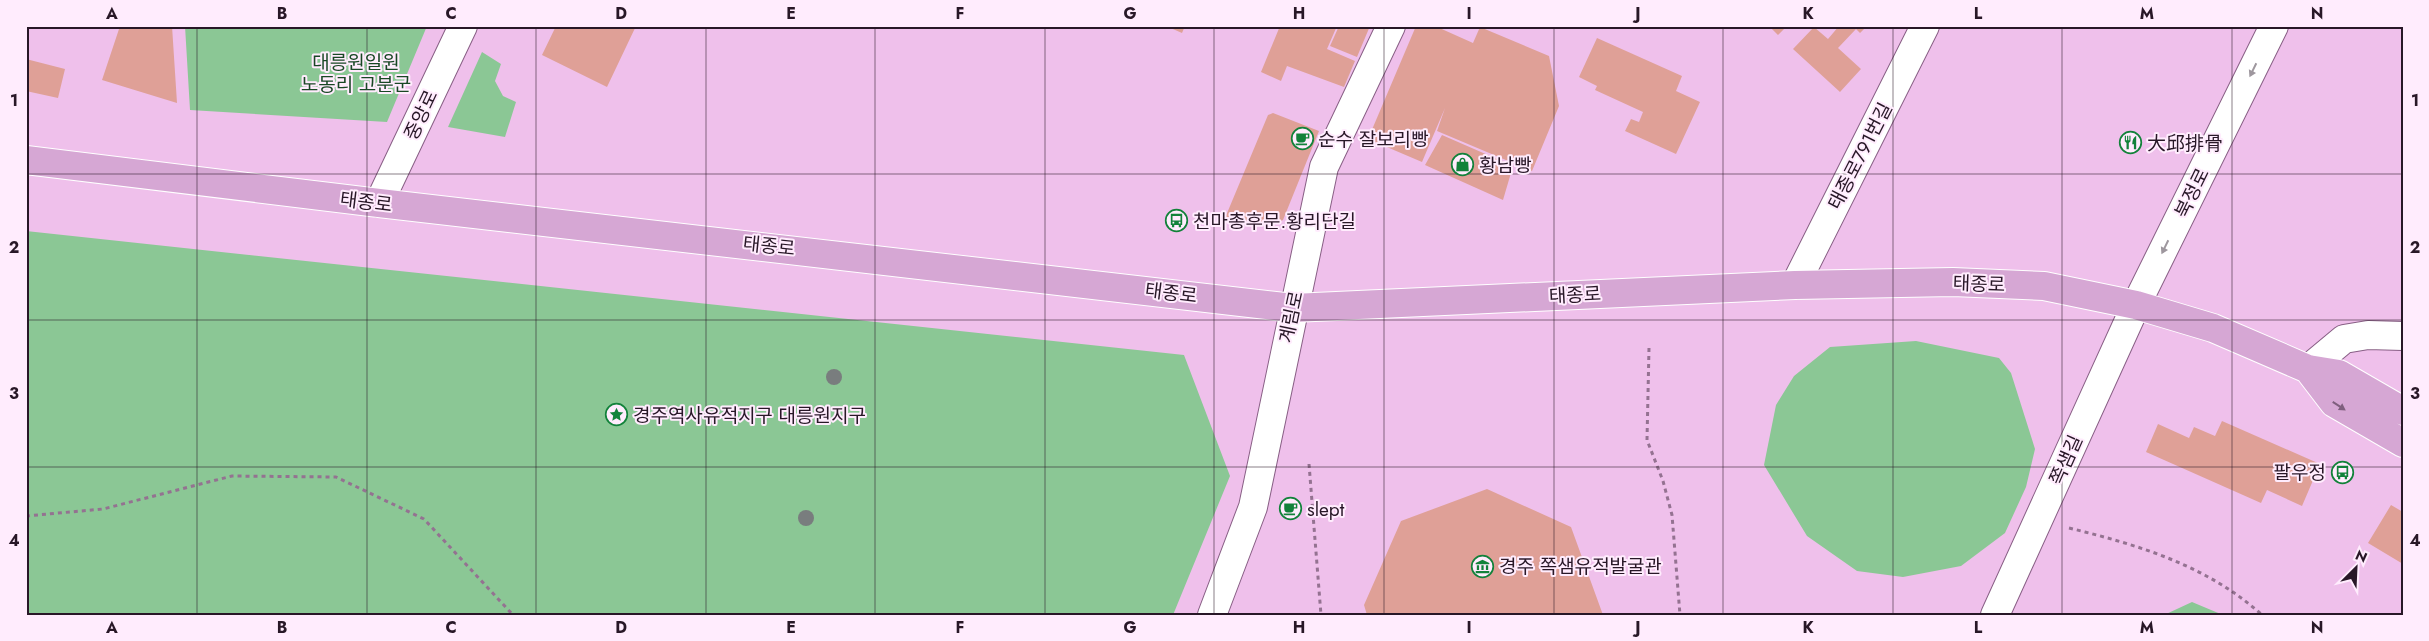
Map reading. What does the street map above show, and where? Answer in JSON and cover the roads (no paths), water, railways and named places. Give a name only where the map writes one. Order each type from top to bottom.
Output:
[{"type":"main road","name":"태종로","points":[[26,160],[379,203],[1293,308],[1795,285],[1953,282],[2044,286],[2136,305],[2213,328],[2308,369],[2339,374],[2403,411]]},
{"type":"main road","name":"태종로","points":[[2308,369],[2334,403],[2403,443]]},
{"type":"street","name":"중앙로","points":[[379,203],[463,26]]},
{"type":"street","name":"계림로","points":[[1212,615],[1253,507],[1293,308],[1324,167],[1391,26]]},
{"type":"street","name":"태종로791번길","points":[[1795,285],[1925,26]]},
{"type":"street","name":"북정로","points":[[2136,305],[2274,26]]},
{"type":"street","name":"쪽샘길","points":[[1995,615],[2136,305]]},
{"type":"street","points":[[2308,369],[2344,339],[2368,335],[2403,336]]},
{"type":"place","name":"순수 잘보리빵","points":[[1302,139]]},
{"type":"place","name":"大邱排骨","points":[[2131,143]]},
{"type":"place","name":"황남빵","points":[[1463,165]]},
{"type":"place","name":"천마총후문.황리단길","points":[[1177,221]]},
{"type":"place","name":"경주역사유적지구 대릉원지구","points":[[617,415]]},
{"type":"place","name":"팔우정","points":[[2342,472]]},
{"type":"place","name":"slept","points":[[1291,509]]},
{"type":"place","name":"경주 쪽샘유적발굴관","points":[[1483,566]]},
{"type":"park label","name":"대릉원일원 노동리 고분군","points":[[356,73]]}]
